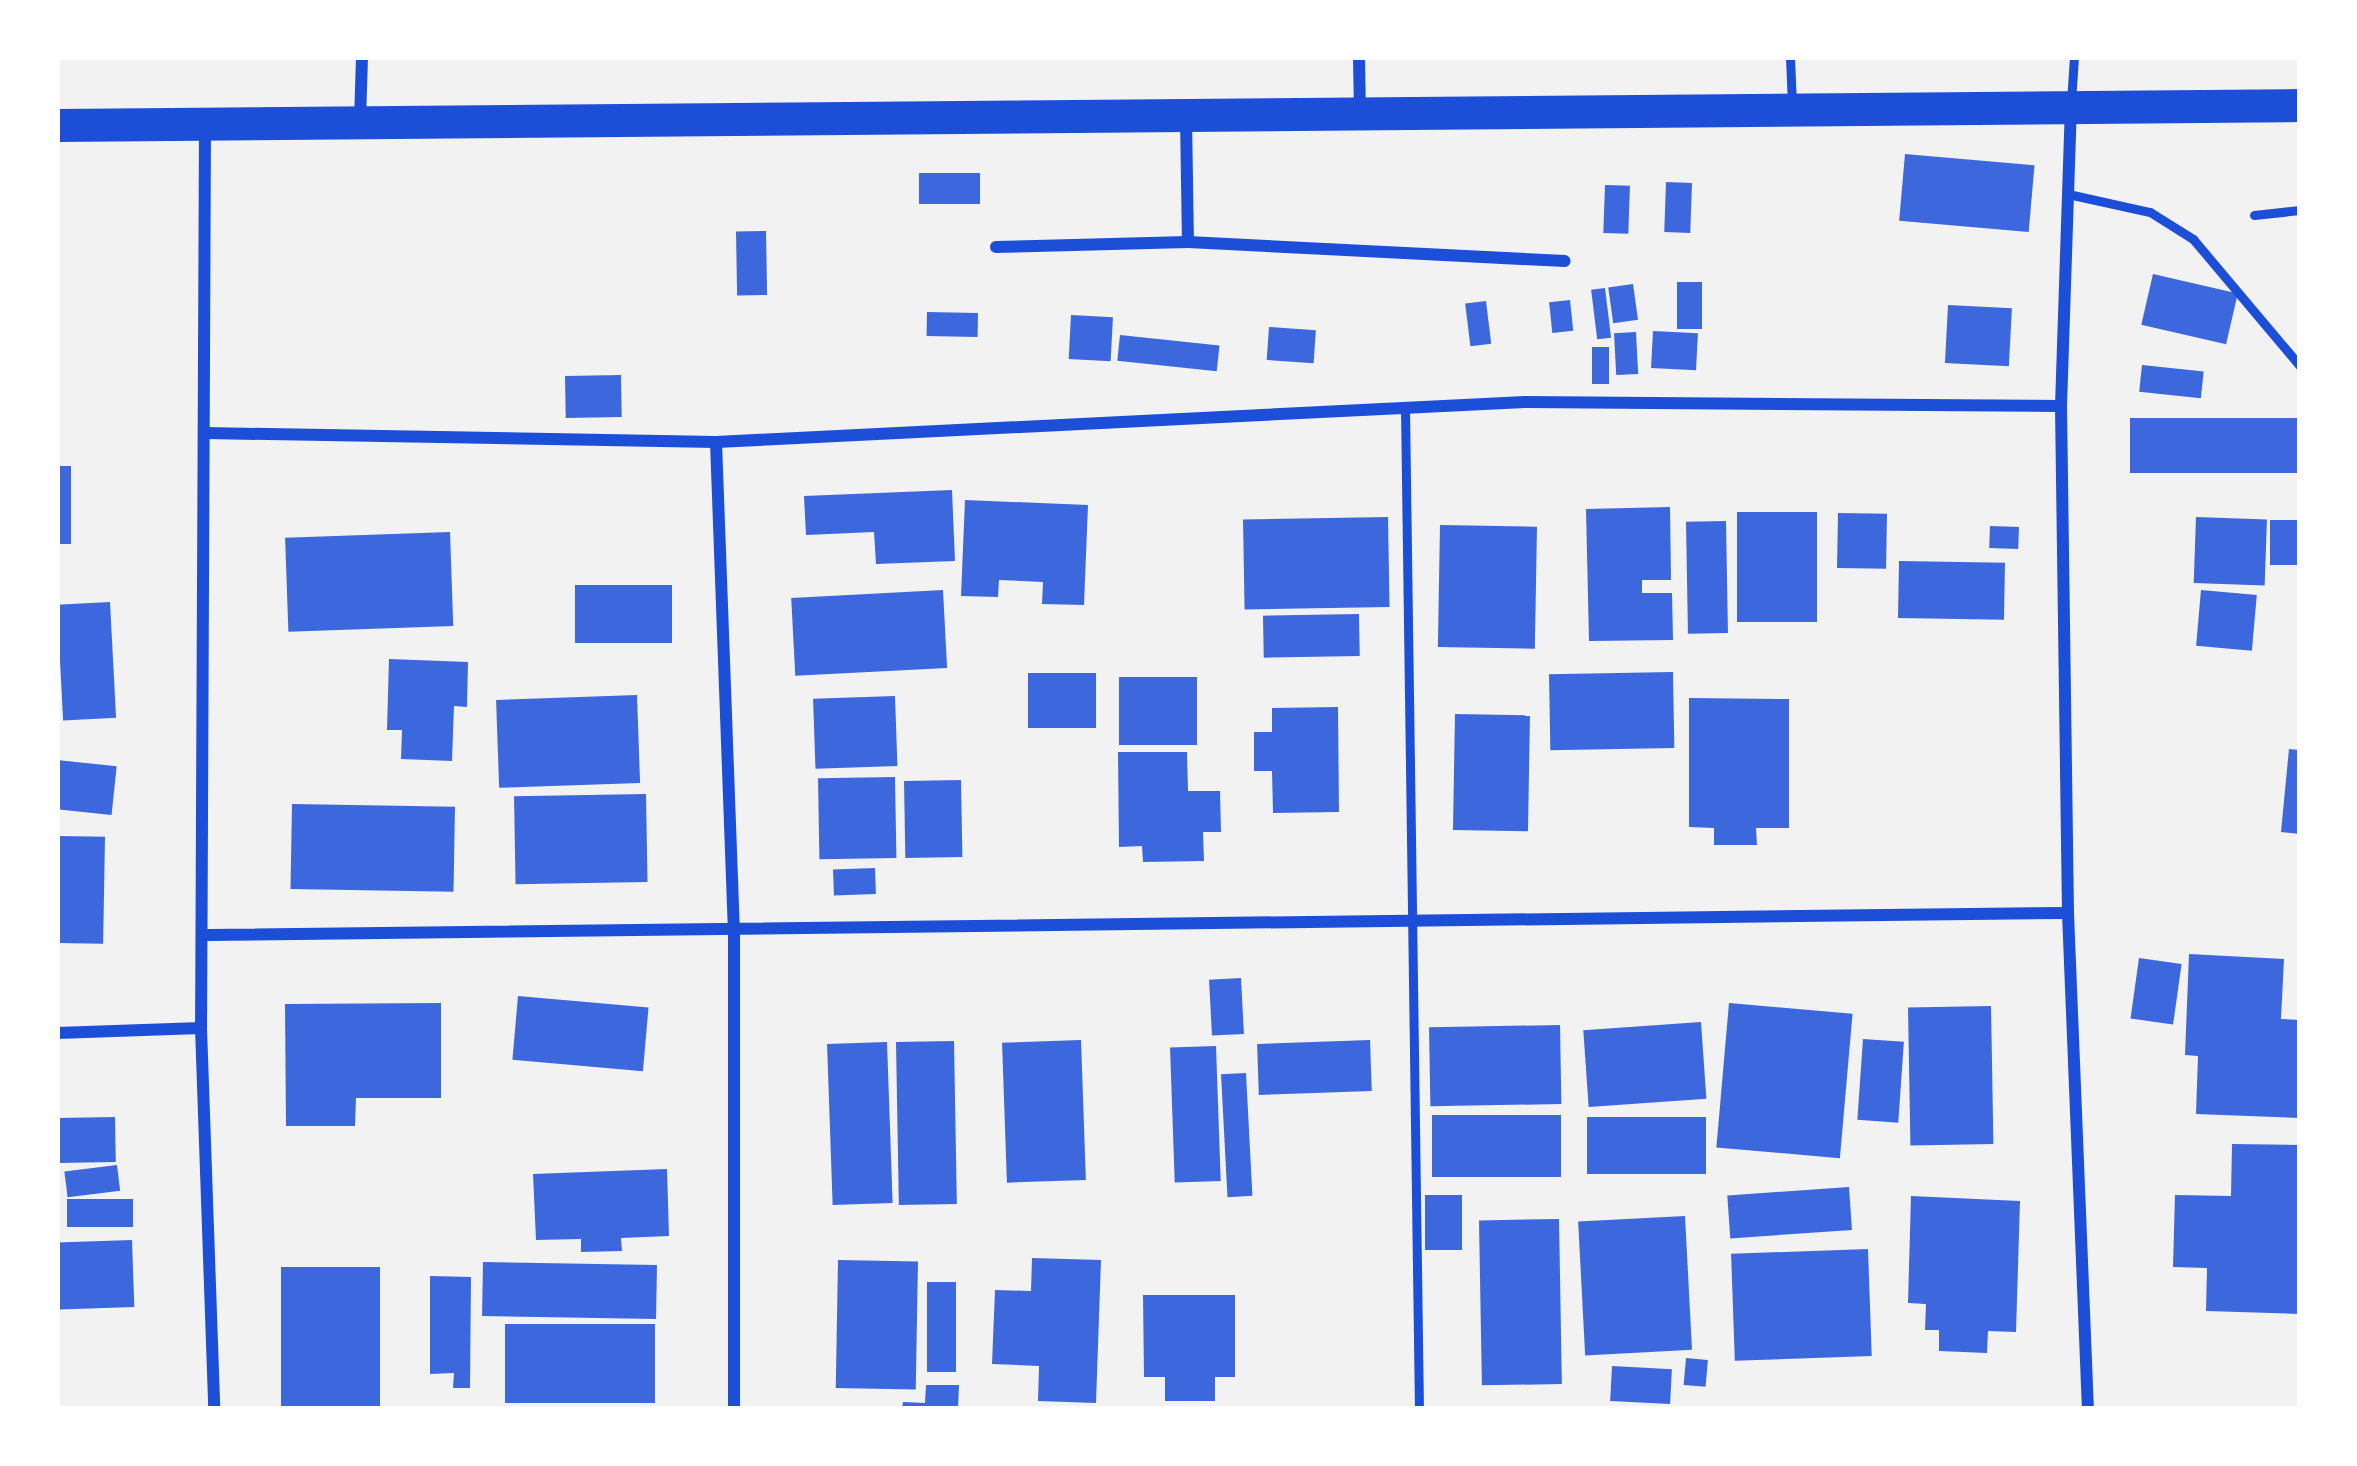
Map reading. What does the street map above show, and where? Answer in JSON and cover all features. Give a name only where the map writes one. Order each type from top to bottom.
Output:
[{"type":"highway","points":[[57,125],[2300,105]]},
{"type":"street","points":[[360,122],[362,57]]},
{"type":"street","points":[[1359,57],[1360,113]]},
{"type":"street","points":[[2071,107],[2061,406],[2068,913],[2088,1409]]},
{"type":"street","points":[[1186,115],[1188,242]]},
{"type":"street","points":[[205,124],[208,935],[201,1028],[214,1409]]},
{"type":"street","points":[[996,247],[1188,242],[1565,261]]},
{"type":"street","points":[[206,434],[716,442],[1405,408],[2061,406]]},
{"type":"street","points":[[716,442],[734,929],[734,1409]]},
{"type":"street","points":[[208,935],[2068,913]]},
{"type":"street","points":[[57,1033],[201,1028]]},
{"type":"lane","points":[[1790,57],[1792,110]]},
{"type":"lane","points":[[2071,107],[2074,57]]},
{"type":"lane","points":[[2068,194],[2150,212],[2193,239],[2300,366]]},
{"type":"lane","points":[[2254,215],[2300,210]]},
{"type":"lane","points":[[1405,408],[1407,921],[1419,1409]]},
{"type":"building","points":[[1905,154],[2035,165],[2029,232],[1899,221]]},
{"type":"building","points":[[919,173],[980,173],[980,204],[919,204]]},
{"type":"building","points":[[1666,182],[1692,183],[1690,233],[1664,232]]},
{"type":"building","points":[[1605,185],[1630,186],[1628,234],[1603,233]]},
{"type":"building","points":[[766,231],[767,295],[737,296],[736,232]]},
{"type":"building","points":[[2153,274],[2238,294],[2226,344],[2141,325]]},
{"type":"building","points":[[1677,282],[1702,282],[1702,329],[1677,329]]},
{"type":"building","points":[[1633,284],[1638,320],[1613,323],[1608,287]]},
{"type":"building","points":[[1605,288],[1611,338],[1597,339],[1591,290]]},
{"type":"building","points":[[1570,300],[1573,331],[1552,333],[1549,302]]},
{"type":"building","points":[[1486,301],[1491,344],[1470,346],[1465,304]]},
{"type":"building","points":[[1948,305],[2012,308],[2009,366],[1945,363]]},
{"type":"building","points":[[927,312],[978,313],[978,337],[927,336]]},
{"type":"building","points":[[1071,315],[1113,317],[1111,361],[1069,359]]},
{"type":"building","points":[[1269,327],[1316,330],[1314,363],[1267,360]]},
{"type":"building","points":[[1653,331],[1698,333],[1696,370],[1651,368]]},
{"type":"building","points":[[1636,332],[1638,374],[1616,375],[1614,333]]},
{"type":"building","points":[[1120,335],[1219,345],[1217,371],[1117,361]]},
{"type":"building","points":[[1592,347],[1609,347],[1609,384],[1592,384]]},
{"type":"building","points":[[2142,365],[2204,371],[2201,398],[2139,392]]},
{"type":"building","points":[[621,375],[622,417],[566,418],[565,376]]},
{"type":"building","points":[[2130,418],[2300,418],[2300,473],[2130,473]]},
{"type":"building","points":[[57,466],[71,466],[71,544],[57,544]]},
{"type":"building","points":[[952,490],[955,561],[876,564],[874,532],[806,535],[804,496]]},
{"type":"building","points":[[965,500],[1088,505],[1084,605],[1042,604],[1043,582],[999,580],[998,597],[961,596]]},
{"type":"building","points":[[1670,507],[1671,580],[1642,580],[1642,593],[1672,593],[1673,640],[1589,641],[1586,509]]},
{"type":"building","points":[[1737,512],[1817,512],[1817,622],[1737,622]]},
{"type":"building","points":[[1838,513],[1887,514],[1886,569],[1837,568]]},
{"type":"building","points":[[1388,517],[1390,607],[1245,610],[1243,520]]},
{"type":"building","points":[[2196,517],[2267,519],[2265,585],[2194,583]]},
{"type":"building","points":[[2270,520],[2300,520],[2300,565],[2270,565]]},
{"type":"building","points":[[1726,521],[1728,633],[1688,634],[1686,522]]},
{"type":"building","points":[[1440,525],[1537,527],[1535,649],[1438,647]]},
{"type":"building","points":[[1990,526],[2019,527],[2018,549],[1989,548]]},
{"type":"building","points":[[450,532],[453,626],[288,632],[285,538]]},
{"type":"building","points":[[1899,561],[2005,563],[2004,620],[1898,618]]},
{"type":"building","points":[[575,585],[672,585],[672,643],[575,643]]},
{"type":"building","points":[[943,590],[947,668],[795,676],[791,598]]},
{"type":"building","points":[[2201,590],[2257,595],[2252,651],[2196,646]]},
{"type":"building","points":[[110,602],[116,718],[63,721],[57,605]]},
{"type":"building","points":[[1359,614],[1360,656],[1264,658],[1263,616]]},
{"type":"building","points":[[389,659],[468,662],[467,707],[454,706],[452,761],[401,759],[402,730],[387,730]]},
{"type":"building","points":[[1673,672],[1674,748],[1550,750],[1549,674]]},
{"type":"building","points":[[1028,673],[1096,673],[1096,728],[1028,728]]},
{"type":"building","points":[[1119,677],[1197,677],[1197,745],[1119,745]]},
{"type":"building","points":[[637,695],[640,783],[499,788],[496,700]]},
{"type":"building","points":[[895,696],[897,766],[815,769],[813,699]]},
{"type":"building","points":[[1689,698],[1789,699],[1789,828],[1756,828],[1757,845],[1714,845],[1714,828],[1689,827]]},
{"type":"building","points":[[1338,707],[1339,812],[1273,813],[1272,771],[1254,771],[1254,732],[1272,732],[1272,708]]},
{"type":"building","points":[[1455,714],[1530,715],[1528,831],[1453,830]]},
{"type":"building","points":[[2289,749],[2300,750],[2300,834],[2281,832]]},
{"type":"building","points":[[1118,752],[1187,752],[1188,791],[1220,791],[1221,832],[1203,832],[1204,861],[1143,862],[1142,846],[1119,847]]},
{"type":"building","points":[[57,760],[117,766],[112,815],[57,809]]},
{"type":"building","points":[[895,777],[896,858],[819,859],[818,778]]},
{"type":"building","points":[[961,780],[962,857],[905,858],[904,781]]},
{"type":"building","points":[[646,794],[648,882],[516,884],[514,796]]},
{"type":"building","points":[[292,804],[455,807],[453,892],[291,889]]},
{"type":"building","points":[[58,836],[105,837],[103,944],[57,943]]},
{"type":"building","points":[[875,868],[876,894],[834,895],[833,869]]},
{"type":"building","points":[[2189,954],[2284,959],[2281,1019],[2300,1020],[2300,1118],[2196,1114],[2198,1056],[2185,1055]]},
{"type":"building","points":[[2139,958],[2182,964],[2173,1024],[2131,1018]]},
{"type":"building","points":[[1241,978],[1244,1034],[1212,1036],[1209,980]]},
{"type":"building","points":[[518,996],[649,1007],[643,1071],[512,1060]]},
{"type":"building","points":[[441,1003],[441,1098],[356,1098],[355,1126],[286,1126],[285,1004]]},
{"type":"building","points":[[1729,1003],[1853,1014],[1840,1158],[1716,1147]]},
{"type":"building","points":[[1991,1006],[1993,1144],[1910,1145],[1908,1007]]},
{"type":"building","points":[[1701,1022],[1706,1099],[1589,1107],[1583,1030]]},
{"type":"building","points":[[1560,1025],[1561,1104],[1430,1106],[1429,1027]]},
{"type":"building","points":[[1863,1039],[1904,1042],[1898,1123],[1857,1120]]},
{"type":"building","points":[[1081,1040],[1086,1180],[1007,1183],[1002,1043]]},
{"type":"building","points":[[1370,1040],[1372,1091],[1259,1095],[1257,1044]]},
{"type":"building","points":[[954,1041],[957,1204],[899,1205],[896,1042]]},
{"type":"building","points":[[887,1042],[893,1203],[833,1205],[827,1044]]},
{"type":"building","points":[[1216,1046],[1221,1181],[1175,1183],[1170,1048]]},
{"type":"building","points":[[1246,1073],[1252,1196],[1227,1197],[1221,1074]]},
{"type":"building","points":[[1432,1115],[1561,1115],[1561,1177],[1432,1177]]},
{"type":"building","points":[[115,1117],[116,1162],[58,1163],[57,1118]]},
{"type":"building","points":[[1587,1117],[1706,1117],[1706,1174],[1587,1174]]},
{"type":"building","points":[[2232,1144],[2300,1145],[2300,1314],[2206,1311],[2207,1268],[2173,1267],[2175,1195],[2231,1196]]},
{"type":"building","points":[[117,1165],[120,1191],[68,1197],[64,1171]]},
{"type":"building","points":[[667,1169],[669,1236],[621,1238],[622,1251],[581,1252],[581,1239],[536,1240],[533,1174]]},
{"type":"building","points":[[1849,1187],[1852,1230],[1730,1238],[1727,1196]]},
{"type":"building","points":[[1425,1195],[1462,1195],[1462,1250],[1425,1250]]},
{"type":"building","points":[[1911,1196],[2020,1201],[2016,1332],[1988,1331],[1987,1353],[1939,1351],[1939,1330],[1925,1330],[1926,1304],[1908,1303]]},
{"type":"building","points":[[67,1199],[133,1199],[133,1227],[67,1227]]},
{"type":"building","points":[[1685,1216],[1692,1350],[1585,1355],[1578,1222]]},
{"type":"building","points":[[1559,1219],[1562,1384],[1482,1385],[1479,1220]]},
{"type":"building","points":[[132,1240],[134,1307],[59,1310],[57,1243]]},
{"type":"building","points":[[1868,1249],[1872,1356],[1735,1361],[1731,1254]]},
{"type":"building","points":[[1032,1258],[1101,1260],[1096,1403],[1038,1401],[1039,1366],[992,1364],[995,1290],[1031,1291]]},
{"type":"building","points":[[838,1260],[918,1261],[916,1389],[836,1388]]},
{"type":"building","points":[[483,1262],[657,1265],[656,1319],[482,1316]]},
{"type":"building","points":[[281,1267],[380,1267],[380,1409],[281,1409]]},
{"type":"building","points":[[430,1276],[471,1277],[470,1388],[453,1388],[454,1373],[430,1374]]},
{"type":"building","points":[[927,1282],[956,1282],[956,1372],[927,1372]]},
{"type":"building","points":[[1143,1295],[1235,1295],[1235,1377],[1215,1377],[1215,1401],[1165,1401],[1165,1377],[1144,1377]]},
{"type":"building","points":[[505,1324],[655,1324],[655,1403],[505,1403]]},
{"type":"building","points":[[1686,1358],[1708,1360],[1706,1387],[1684,1385]]},
{"type":"building","points":[[1612,1366],[1672,1369],[1670,1404],[1610,1401]]},
{"type":"building","points":[[926,1385],[959,1385],[958,1409],[902,1409],[903,1402],[925,1403]]}]
